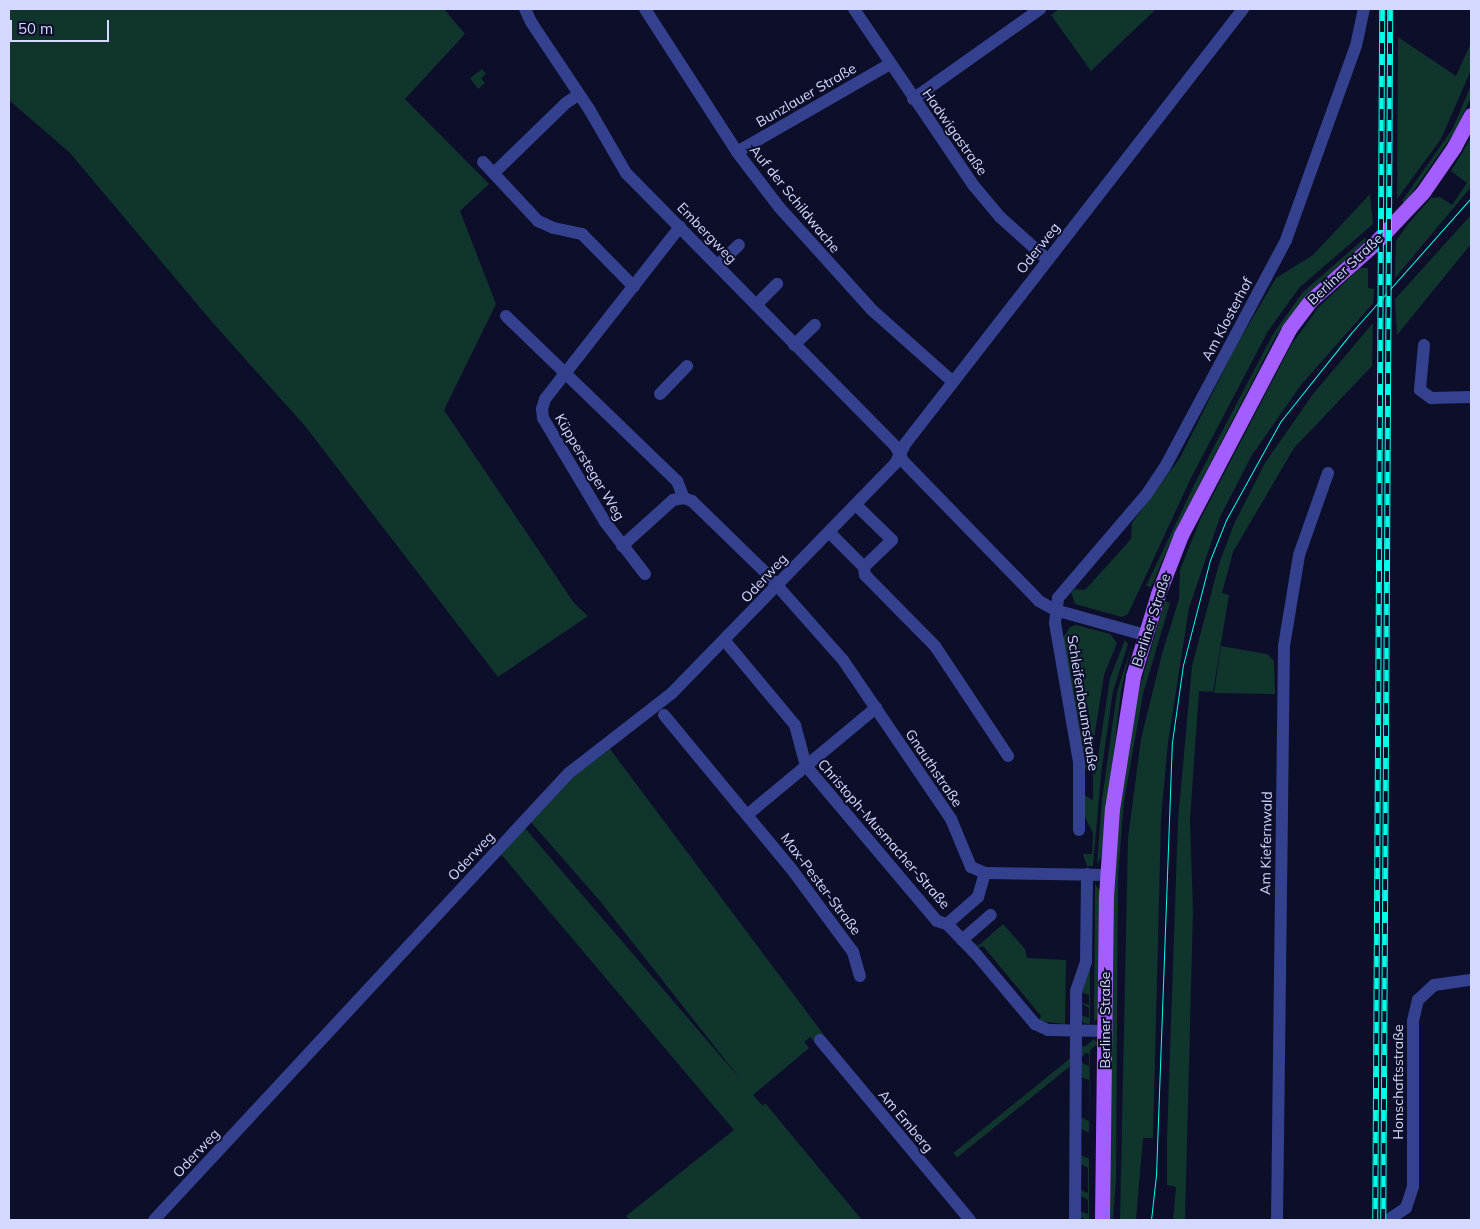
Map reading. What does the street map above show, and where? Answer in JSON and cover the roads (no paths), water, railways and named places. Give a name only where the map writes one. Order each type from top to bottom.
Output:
[{"type":"main road","name":"Berliner Straße","points":[[1102,1220],[1107,875],[1119,754],[1133,676],[1145,635],[1181,535],[1285,334],[1311,300],[1374,244],[1423,192],[1454,148],[1471,115]]},
{"type":"street","name":"Embergweg","points":[[525,9],[626,174],[680,226],[900,455]]},
{"type":"street","name":"Auf der Schildwache","points":[[645,9],[737,152],[820,256],[872,310],[953,382]]},
{"type":"street","name":"Hadwigastraße","points":[[854,9],[913,99],[1000,218],[1048,260]]},
{"type":"street","name":"Oderweg","points":[[154,1220],[568,773],[672,693],[725,641],[776,585],[856,504],[900,455],[953,382],[1243,9]]},
{"type":"street","name":"Am Klosterhof","points":[[1055,610],[1065,587],[1146,495],[1165,467],[1286,240],[1356,46],[1364,9]]},
{"type":"street","points":[[913,99],[1032,11]]},
{"type":"street","name":"Bunzlauer Straße","points":[[737,152],[890,64]]},
{"type":"street","points":[[494,173],[566,102],[578,95]]},
{"type":"street","points":[[483,162],[538,221],[558,229],[582,234],[634,287]]},
{"type":"street","name":"Küppersteger Weg","points":[[645,574],[622,546],[543,418],[545,399],[680,226]]},
{"type":"street","points":[[718,265],[739,245]]},
{"type":"street","points":[[756,305],[777,284]]},
{"type":"street","points":[[506,316],[567,372],[677,481],[684,498],[673,500],[622,546]]},
{"type":"street","points":[[794,345],[815,325]]},
{"type":"street","points":[[1424,345],[1420,390],[1431,398],[1471,397]]},
{"type":"street","points":[[660,394],[687,366]]},
{"type":"street","name":"Schleifenbaumstraße","points":[[900,455],[1039,601],[1055,610],[1145,635]]},
{"type":"street","name":"Am Kiefernwald","points":[[1276,1220],[1284,646],[1299,555],[1328,474]]},
{"type":"street","name":"Gnauthstraße","points":[[684,498],[692,501],[776,585],[843,660],[951,819],[971,867],[985,873]]},
{"type":"street","points":[[856,504],[892,540],[864,568]]},
{"type":"street","points":[[829,532],[864,568],[866,576],[936,646],[1008,756]]},
{"type":"street","name":"Schleifenbaumstraße","points":[[1055,610],[1079,762],[1079,830]]},
{"type":"street","name":"Christoph-Musmacher-Straße","points":[[725,641],[796,725],[806,766],[937,920],[947,924],[1035,1024],[1043,1029],[1105,1030]]},
{"type":"street","points":[[747,815],[876,708]]},
{"type":"street","name":"Max-Pester-Straße","points":[[664,715],[747,815],[853,952],[860,976]]},
{"type":"street","points":[[947,924],[978,897],[985,873],[1107,875]]},
{"type":"street","points":[[1075,1220],[1076,991],[1086,962],[1087,874]]},
{"type":"street","points":[[962,940],[991,915]]},
{"type":"street","name":"Honschaftsstraße","points":[[1405,1216],[1413,1187],[1415,1010],[1424,992],[1434,985],[1471,980]]},
{"type":"street","name":"Am Emberg","points":[[820,1040],[970,1220]]},
{"type":"street","points":[[1388,1220],[1405,1216]]},
{"type":"tram line","points":[[1151,1220],[1156,1175],[1172,742],[1183,665],[1210,560],[1226,520],[1280,422],[1351,333],[1471,198]]},
{"type":"railway","points":[[1375,1220],[1382,9]]},
{"type":"railway","points":[[1383,1220],[1390,9]]}]
